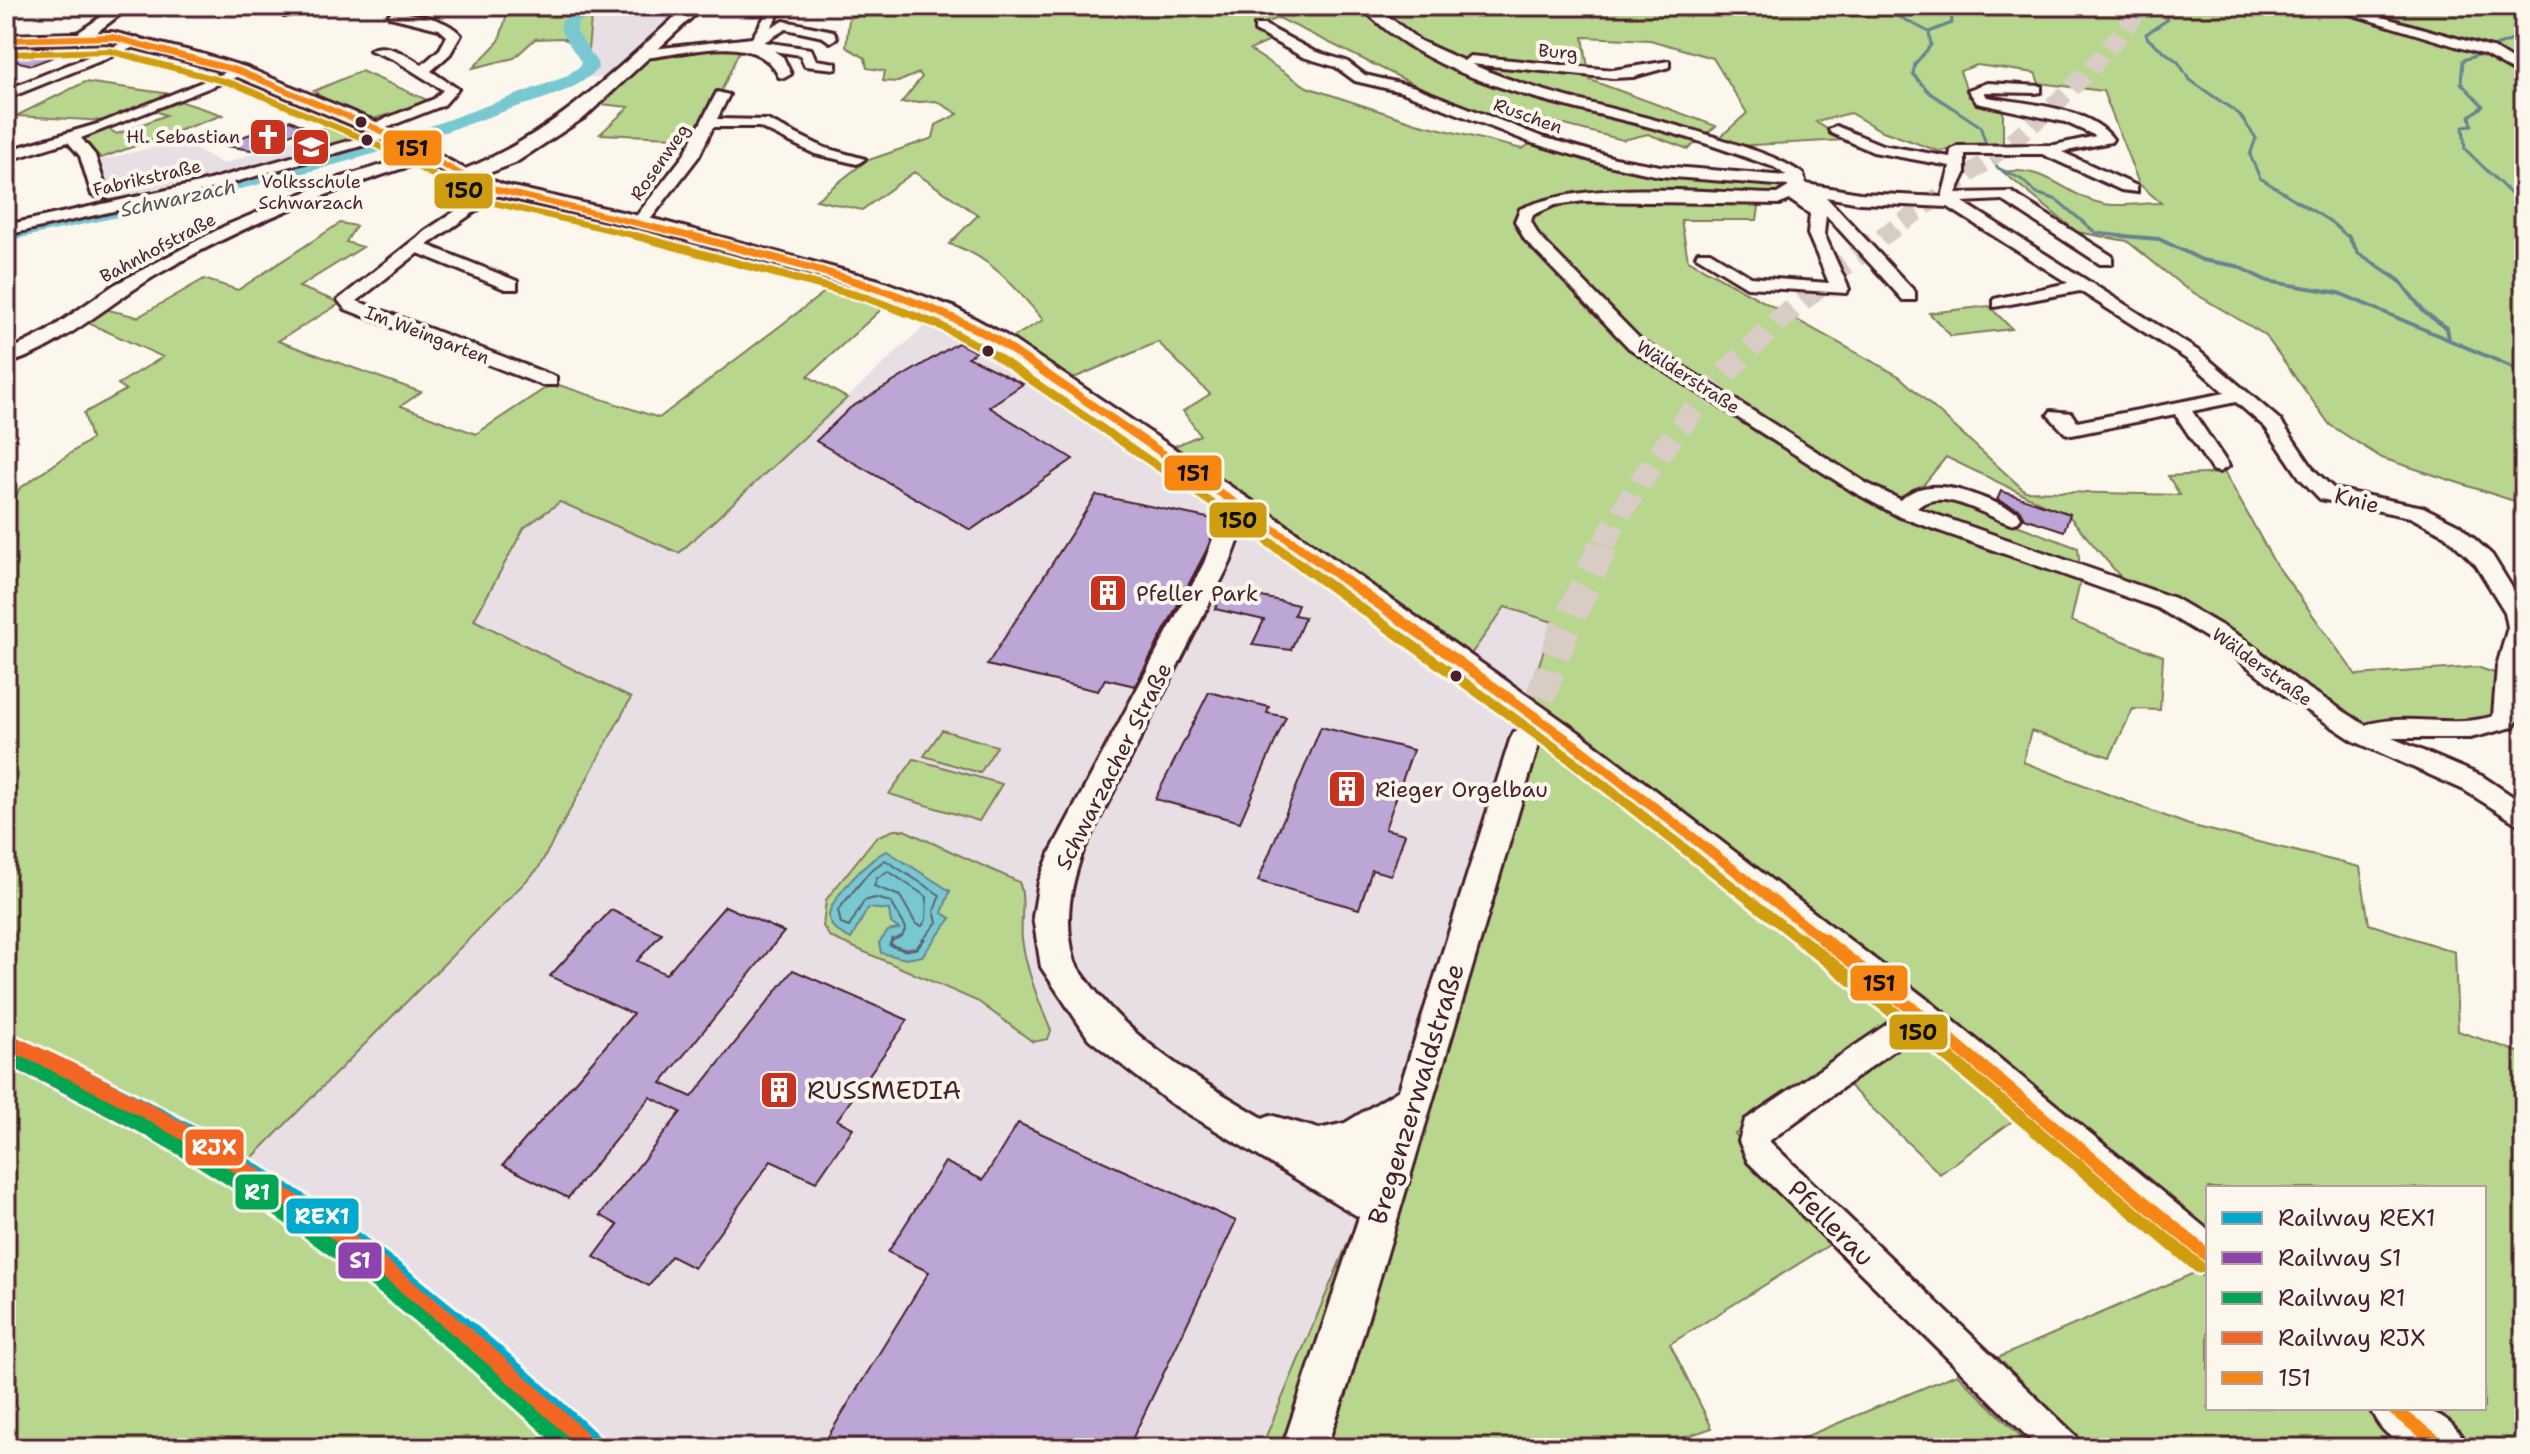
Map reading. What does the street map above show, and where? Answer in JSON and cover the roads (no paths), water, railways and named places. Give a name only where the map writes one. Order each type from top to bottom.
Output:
[{"type":"main road","points":[[470,179],[508,159],[579,113],[696,6]]},
{"type":"main road","points":[[6,40],[84,35],[137,41],[239,71],[392,136],[470,179],[498,190],[640,222],[871,285],[945,312],[1022,356],[1259,518],[1573,744],[1920,1015],[2206,1254]]},
{"type":"main road","name":"Schwarzacher Straße","points":[[1259,518],[1217,563],[1067,851],[1056,881],[1050,917],[1058,967],[1102,1028],[1182,1090],[1249,1127],[1308,1168],[1388,1189]]},
{"type":"main road","name":"Bregenzerwaldstraße","points":[[1304,1448],[1388,1189],[1525,740]]},
{"type":"main road","points":[[1319,1147],[1353,1139],[1414,1101]]},
{"type":"main road","name":"Schwarzacher Straße","points":[[1249,1127],[1319,1147],[1388,1189]]},
{"type":"main road","points":[[2395,1410],[2445,1448]]},
{"type":"street","points":[[84,35],[125,6]]},
{"type":"street","points":[[203,6],[265,6]]},
{"type":"street","points":[[749,44],[762,35],[775,11],[811,6]]},
{"type":"street","points":[[1367,6],[1415,44],[1448,61],[1530,92],[1671,128],[1788,169],[1818,212],[1816,234],[1840,289],[1747,282],[1704,256]]},
{"type":"street","points":[[2329,6],[2490,52],[2524,73]]},
{"type":"street","points":[[377,50],[424,70],[445,51],[454,35],[444,26],[395,14]]},
{"type":"street","points":[[749,44],[784,25],[828,34],[830,38]]},
{"type":"street","name":"Ruschen","points":[[1260,28],[1308,54],[1341,64],[1360,78],[1407,89],[1537,140],[1613,162],[1660,171],[1801,189]]},
{"type":"street","points":[[6,95],[137,41]]},
{"type":"street","points":[[644,54],[749,44],[799,50],[806,52],[810,63],[831,66]]},
{"type":"street","points":[[749,44],[777,57],[783,63],[784,74]]},
{"type":"street","name":"Burg","points":[[1448,61],[1613,74],[1633,73],[1664,64]]},
{"type":"street","name":"Fabrikstraße","points":[[6,230],[198,188],[392,136],[411,115],[450,93],[448,85],[424,70]]},
{"type":"street","points":[[6,156],[72,137],[239,71]]},
{"type":"street","points":[[1951,200],[1958,150],[2046,150],[2098,143],[2106,139],[2105,134],[2046,113],[1982,100],[1976,96],[1975,90],[1987,87],[2036,89]]},
{"type":"street","name":"Rosenweg","points":[[640,222],[677,178],[710,123],[722,95]]},
{"type":"street","name":"Rosenweg","points":[[710,123],[762,123],[820,151],[857,159]]},
{"type":"street","points":[[1836,130],[1878,149],[1958,163]]},
{"type":"street","points":[[72,137],[87,155],[100,195]]},
{"type":"street","points":[[2046,150],[2132,189]]},
{"type":"street","name":"Bahnhofstraße","points":[[6,359],[55,337],[103,300],[150,272],[264,215],[334,184],[428,156]]},
{"type":"street","points":[[1801,189],[1860,198],[1951,200],[2005,195],[2106,260]]},
{"type":"street","points":[[1801,189],[1909,296]]},
{"type":"street","name":"Wälderstraße","points":[[1801,189],[1736,200],[1584,196],[1538,205],[1526,212],[1523,221],[1531,237],[1560,269],[1635,344],[1859,487],[1903,510],[2166,603],[2233,643],[2292,689],[2363,735],[2473,783],[2494,794],[2524,818]]},
{"type":"street","name":"Im Weingarten","points":[[498,190],[455,217],[347,300],[351,305],[549,381]]},
{"type":"street","name":"Knie","points":[[1951,200],[2079,286],[2182,348],[2273,424],[2307,474],[2327,494],[2437,520],[2484,560],[2506,590],[2519,627],[2509,666],[2516,716],[2494,726],[2430,732],[2384,729],[2363,735]]},
{"type":"street","points":[[418,247],[511,285]]},
{"type":"street","points":[[2000,303],[2079,286]]},
{"type":"street","points":[[2058,415],[2064,417],[2072,429],[2237,396]]},
{"type":"street","points":[[2181,408],[2219,466]]},
{"type":"street","points":[[1903,510],[1909,501],[1940,492],[2011,517]]},
{"type":"street","name":"Pfellerau","points":[[1920,1015],[1756,1130],[1754,1141],[1759,1152],[2064,1448]]},
{"type":"water","points":[[887,851],[950,891],[942,913],[951,918],[922,956],[906,959],[881,953],[879,943],[888,931],[899,929],[891,923],[889,910],[868,908],[851,939],[837,931],[830,921],[830,910],[843,891],[871,861]]},
{"type":"waterway","name":"Schwarzach","points":[[6,235],[297,172],[423,135],[571,81],[589,68],[589,62],[569,32],[569,22],[594,6]]},
{"type":"waterway","points":[[1860,6],[1902,18],[1929,32]]},
{"type":"waterway","points":[[1929,32],[1952,23],[1951,13],[1941,6]]},
{"type":"waterway","points":[[2162,6],[2167,20],[2146,34],[2148,39],[2178,62],[2190,80],[2239,114],[2256,138],[2250,155],[2260,178],[2331,222],[2349,238]]},
{"type":"waterway","points":[[2490,48],[2510,41],[2524,30]]},
{"type":"waterway","points":[[1929,32],[1931,45],[1915,64],[1913,74],[1930,93],[1980,126],[1987,147]]},
{"type":"waterway","points":[[2484,53],[2463,60],[2461,83],[2483,106],[2470,116],[2472,125],[2463,126],[2465,149],[2524,207]]},
{"type":"waterway","points":[[1988,153],[1998,168],[2021,179],[2036,193],[2057,200],[2096,233],[2132,237]]},
{"type":"waterway","points":[[2123,236],[2132,237]]},
{"type":"waterway","points":[[2348,236],[2358,253],[2400,281],[2424,312],[2447,328],[2449,339]]},
{"type":"waterway","points":[[2132,237],[2159,239],[2202,260],[2237,266],[2267,281],[2339,293],[2524,372]]},
{"type":"waterway","points":[[2132,237],[2144,238]]},
{"type":"tunnel","points":[[1881,238],[1988,160],[2054,105],[2085,75],[2141,6]]},
{"type":"tunnel","points":[[1604,543],[1659,455],[1726,374],[1801,301],[1883,236]]},
{"type":"tunnel","points":[[1525,740],[1563,633],[1604,543]]},
{"type":"rail line","name":"REX1","points":[[6,1041],[91,1080],[171,1122],[248,1167],[322,1216],[464,1324],[600,1448]]},
{"type":"rail line","name":"RJX","points":[[11,1043],[89,1078],[166,1118],[314,1214],[453,1322],[581,1438]]},
{"type":"rail line","name":"S1","points":[[6,1056],[164,1134],[311,1225],[450,1330],[580,1448]]},
{"type":"rail line","name":"R1","points":[[6,1056],[83,1091],[159,1131],[234,1176],[376,1278],[509,1390],[571,1448]]},
{"type":"place","name":"Hl. Sebastian","points":[[268,137]]},
{"type":"place","name":"Volksschule Schwarzach","points":[[311,147]]},
{"type":"place","name":"Pfeller Park","points":[[1108,593]]},
{"type":"place","name":"Rieger Orgelbau","points":[[1347,789]]},
{"type":"place","name":"RUSSMEDIA","points":[[779,1090]]}]
